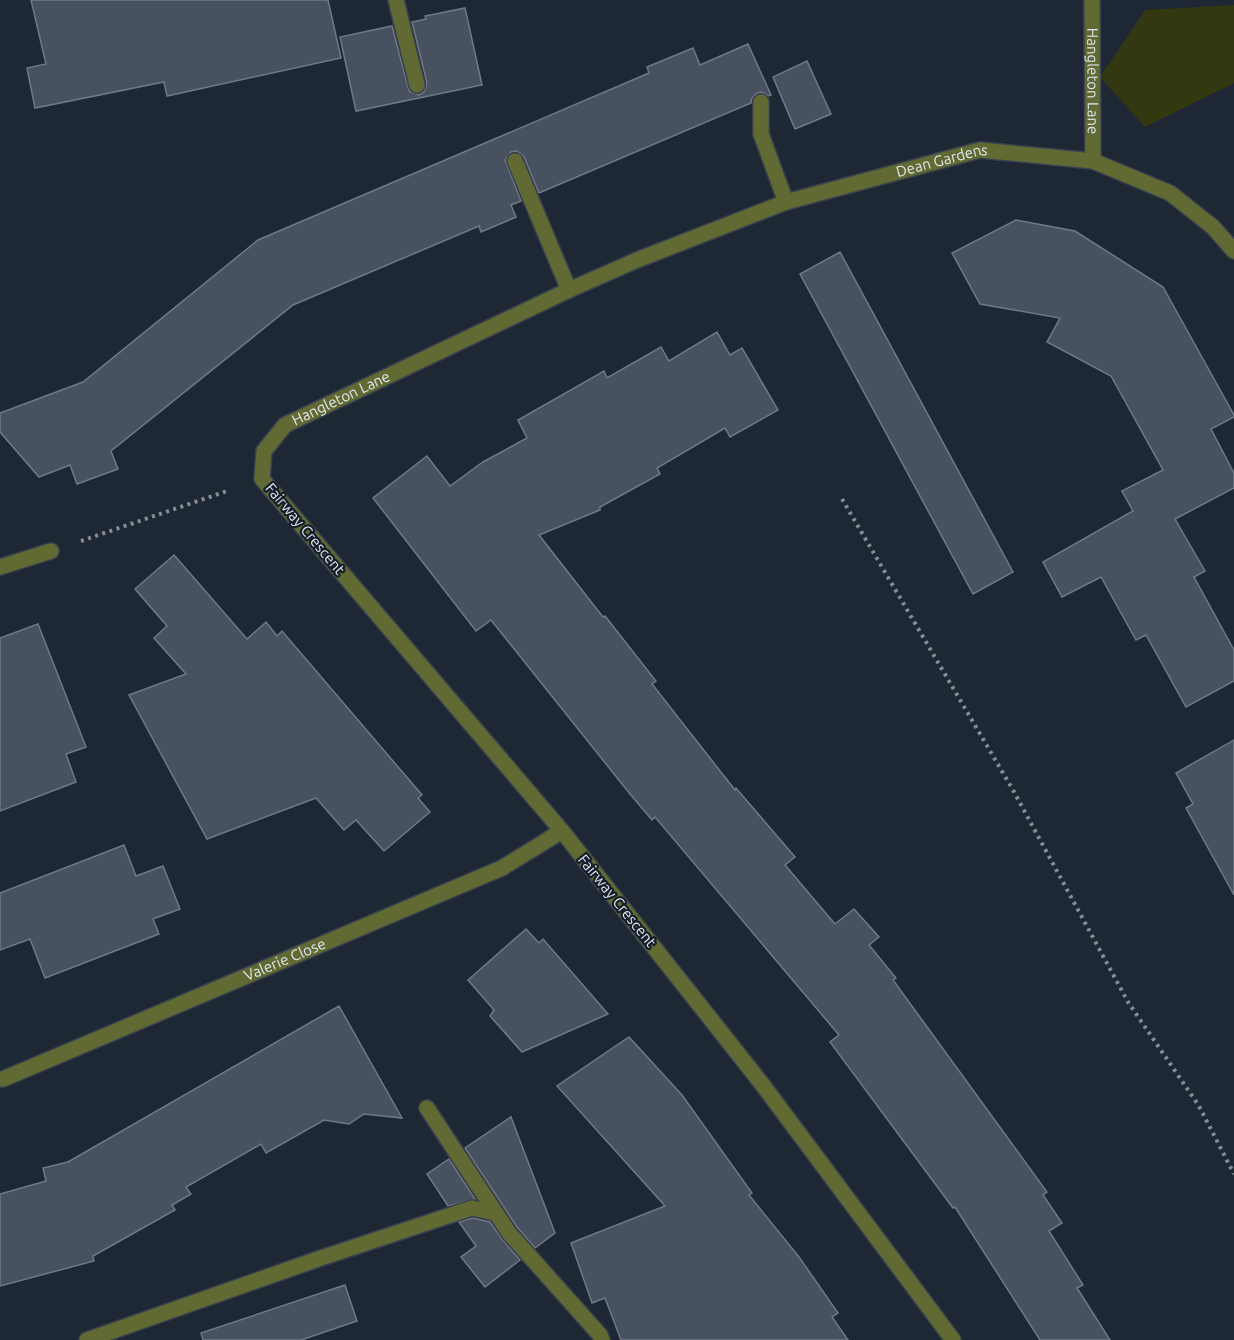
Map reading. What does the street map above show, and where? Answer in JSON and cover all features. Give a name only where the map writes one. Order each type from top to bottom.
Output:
[{"type":"street","points":[[396,0],[417,85]]},
{"type":"street","name":"Hangleton Lane","points":[[1092,0],[1093,161]]},
{"type":"street","points":[[761,102],[761,134],[786,202]]},
{"type":"street","name":"Dean Gardens","points":[[637,260],[786,202],[980,150],[1093,161],[1170,193],[1213,227],[1234,251]]},
{"type":"street","points":[[515,161],[569,290]]},
{"type":"street","name":"Hangleton Lane","points":[[262,479],[264,451],[285,425],[637,260]]},
{"type":"street","name":"Fairway Crescent","points":[[262,479],[562,831],[762,1084],[953,1340]]},
{"type":"street","points":[[0,567],[51,551]]},
{"type":"street","name":"Valerie Close","points":[[3,1079],[502,868],[562,831]]},
{"type":"street","points":[[427,1108],[508,1233],[602,1340]]},
{"type":"street","points":[[87,1340],[472,1208],[495,1213]]},
{"type":"path","points":[[51,551],[262,479]]},
{"type":"path","points":[[842,499],[1013,790],[1128,1002],[1199,1106],[1234,1174]]},
{"type":"green space","points":[[1234,5],[1234,83],[1145,127],[1100,77],[1145,10]]},
{"type":"building","points":[[31,0],[328,0],[341,58],[167,96],[164,82],[35,108],[27,68],[46,64]]},
{"type":"building","points":[[465,8],[482,85],[356,111],[340,37],[392,26],[408,87],[410,92],[419,95],[424,92],[427,83],[412,22],[426,19],[425,16]]},
{"type":"building","points":[[748,44],[771,95],[757,93],[751,103],[539,193],[524,157],[517,151],[511,152],[505,160],[521,201],[511,205],[516,217],[481,232],[479,226],[293,305],[111,451],[118,469],[77,484],[70,465],[39,477],[0,432],[0,413],[83,382],[258,240],[649,73],[647,67],[693,48],[700,65]]},
{"type":"building","points":[[807,61],[831,114],[795,129],[773,77]]},
{"type":"building","points":[[1016,220],[1075,231],[1163,287],[1234,415],[1211,429],[1234,473],[1234,488],[1175,519],[1205,571],[1194,577],[1234,650],[1234,681],[1186,707],[1146,635],[1136,640],[1101,577],[1062,597],[1043,562],[1133,511],[1122,491],[1163,470],[1111,376],[1047,342],[1060,318],[980,304],[952,253]]},
{"type":"building","points":[[840,252],[1013,572],[973,594],[800,274]]},
{"type":"building","points":[[717,332],[730,355],[742,348],[778,410],[730,437],[725,428],[657,468],[660,474],[600,507],[600,510],[539,535],[656,681],[652,684],[735,790],[736,788],[795,857],[785,865],[835,924],[854,909],[879,937],[869,945],[896,978],[893,980],[1047,1192],[1043,1195],[1062,1223],[1049,1231],[1083,1285],[1077,1288],[1110,1340],[1040,1340],[955,1207],[953,1208],[830,1042],[839,1035],[655,817],[652,820],[630,794],[491,620],[476,631],[373,498],[427,456],[450,486],[483,462],[527,438],[518,420],[604,371],[607,378],[661,347],[669,361]]},
{"type":"building","points":[[174,555],[247,639],[266,622],[277,636],[282,631],[422,795],[418,798],[430,812],[384,851],[356,820],[344,830],[316,798],[207,839],[129,695],[186,674],[154,638],[167,626],[135,589]]},
{"type":"building","points":[[38,624],[86,747],[66,754],[76,782],[0,811],[0,638]]},
{"type":"building","points":[[1234,740],[1234,895],[1186,808],[1193,804],[1176,773]]},
{"type":"building","points":[[124,845],[136,876],[163,866],[180,909],[153,919],[159,934],[45,978],[30,939],[0,950],[0,893]]},
{"type":"building","points":[[526,929],[539,943],[543,939],[608,1014],[522,1052],[490,1016],[494,1010],[468,980]]},
{"type":"building","points":[[339,1006],[402,1118],[364,1114],[349,1124],[324,1120],[266,1153],[261,1144],[186,1187],[191,1194],[172,1205],[175,1210],[93,1256],[94,1261],[0,1286],[0,1194],[46,1181],[43,1168],[68,1162]]},
{"type":"building","points":[[629,1037],[682,1095],[752,1193],[749,1195],[799,1257],[838,1313],[832,1317],[848,1340],[621,1340],[605,1298],[592,1303],[571,1243],[665,1206],[557,1086]]},
{"type":"building","points":[[511,1117],[555,1233],[535,1248],[517,1227],[465,1148]]},
{"type":"building","points":[[449,1159],[475,1199],[448,1206],[427,1174]]},
{"type":"building","points":[[473,1218],[490,1222],[520,1260],[485,1287],[461,1257],[476,1246],[459,1222]]},
{"type":"building","points":[[345,1285],[357,1321],[301,1340],[203,1340],[201,1333]]}]
